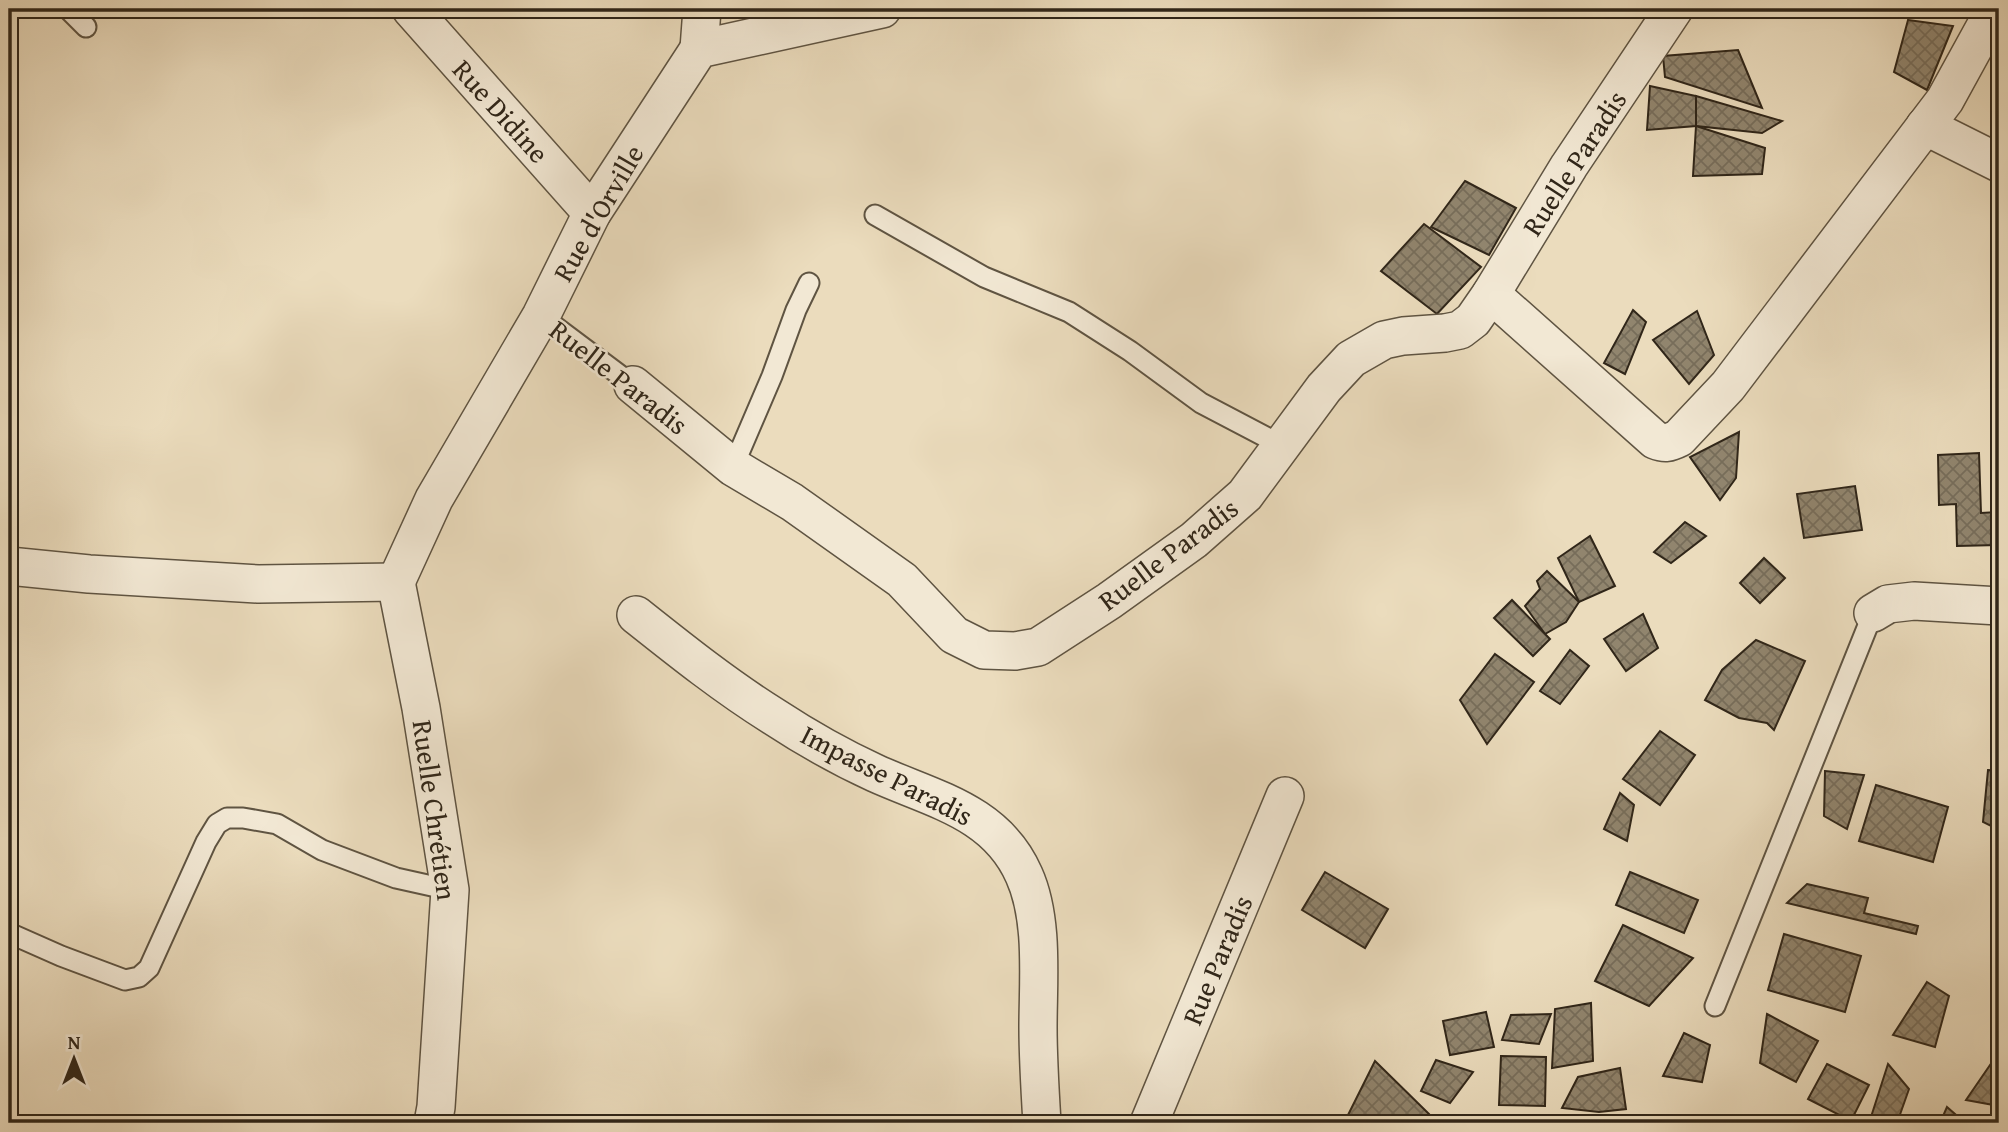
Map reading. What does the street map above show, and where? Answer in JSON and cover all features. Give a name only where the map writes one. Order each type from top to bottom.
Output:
[{"type":"street","name":"Rue Didine","points":[[411,9],[592,213]]},
{"type":"street","points":[[702,9],[699,49],[882,9]]},
{"type":"street","name":"Ruelle Paradis","points":[[633,386],[733,467],[792,502],[902,580],[954,635],[984,650],[1015,651],[1038,647],[1109,601],[1194,540],[1245,495],[1324,388],[1351,359],[1384,340],[1460,330],[1473,320],[1569,166],[1674,9]]},
{"type":"street","points":[[1491,294],[1655,440],[1669,443],[1679,438],[1728,386],[1945,100],[1995,9]]},
{"type":"street","name":"Rue d'Orville","points":[[396,582],[434,499],[541,316],[592,213],[699,49]]},
{"type":"street","points":[[1925,126],[1999,163]]},
{"type":"street","points":[[9,566],[258,584],[396,582]]},
{"type":"street","name":"Ruelle Chrétien","points":[[396,582],[421,708],[450,890],[433,1123]]},
{"type":"street","points":[[1873,613],[1888,604],[1914,601],[1999,606]]},
{"type":"street","name":"Impasse Paradis","points":[[636,615],[772,716],[843,757],[955,806],[986,825],[1003,841],[1025,876],[1034,902],[1042,1123]]},
{"type":"street","name":"Rue Paradis","points":[[1149,1123],[1285,796]]},
{"type":"lane","points":[[68,9],[86,27]]},
{"type":"lane","points":[[875,215],[984,277],[1069,312],[1130,351],[1201,403],[1281,445]]},
{"type":"lane","points":[[733,467],[809,283]]},
{"type":"lane","name":"Ruelle Paradis","points":[[541,316],[633,386]]},
{"type":"lane","points":[[1715,1006],[1873,613]]},
{"type":"lane","points":[[9,933],[125,980],[139,977],[149,968],[206,842],[217,824],[227,818],[277,824],[322,850],[396,878],[450,890]]},
{"type":"building","points":[[1908,20],[1953,26],[1927,90],[1894,72]]},
{"type":"building","points":[[1738,50],[1762,108],[1665,77],[1663,56]]},
{"type":"building","points":[[1650,86],[1696,96],[1696,126],[1647,130]]},
{"type":"building","points":[[1696,96],[1782,121],[1762,133],[1696,126]]},
{"type":"building","points":[[1696,126],[1765,148],[1762,174],[1693,176]]},
{"type":"building","points":[[1465,181],[1516,208],[1489,255],[1431,227]]},
{"type":"building","points":[[1424,224],[1481,267],[1437,314],[1381,271]]},
{"type":"building","points":[[1633,310],[1646,322],[1625,374],[1604,363]]},
{"type":"building","points":[[1697,311],[1714,355],[1689,384],[1653,340]]},
{"type":"building","points":[[1739,432],[1736,478],[1720,500],[1690,457]]},
{"type":"building","points":[[1979,453],[1981,513],[1997,512],[1998,545],[1957,546],[1956,504],[1939,505],[1938,455]]},
{"type":"building","points":[[1855,486],[1862,530],[1804,538],[1797,494]]},
{"type":"building","points":[[1685,522],[1706,536],[1671,563],[1654,552]]},
{"type":"building","points":[[1590,536],[1615,586],[1579,602],[1558,558]]},
{"type":"building","points":[[1764,558],[1785,578],[1760,603],[1740,583]]},
{"type":"building","points":[[1547,571],[1579,602],[1566,622],[1545,634],[1525,606],[1540,589],[1537,581]]},
{"type":"building","points":[[1512,600],[1550,639],[1533,656],[1494,618]]},
{"type":"building","points":[[1643,614],[1658,648],[1626,671],[1604,639]]},
{"type":"building","points":[[1756,640],[1805,661],[1774,730],[1767,723],[1739,718],[1705,700],[1722,670]]},
{"type":"building","points":[[1570,650],[1589,666],[1560,704],[1540,691]]},
{"type":"building","points":[[1495,654],[1534,682],[1487,744],[1460,700]]},
{"type":"building","points":[[1660,731],[1695,755],[1660,805],[1623,779]]},
{"type":"building","points":[[1988,770],[1999,771],[1999,830],[1983,822]]},
{"type":"building","points":[[1825,771],[1864,775],[1847,829],[1824,816]]},
{"type":"building","points":[[1876,785],[1948,807],[1933,862],[1859,841]]},
{"type":"building","points":[[1620,793],[1634,805],[1627,841],[1604,829]]},
{"type":"building","points":[[1325,872],[1388,909],[1365,948],[1302,910]]},
{"type":"building","points":[[1630,872],[1698,900],[1684,933],[1616,905]]},
{"type":"building","points":[[1807,884],[1868,898],[1864,913],[1918,926],[1916,934],[1787,903]]},
{"type":"building","points":[[1623,925],[1693,958],[1649,1006],[1595,981]]},
{"type":"building","points":[[1784,934],[1861,956],[1845,1012],[1768,990]]},
{"type":"building","points":[[1927,982],[1949,996],[1935,1047],[1893,1035]]},
{"type":"building","points":[[1591,1003],[1593,1061],[1552,1068],[1555,1009]]},
{"type":"building","points":[[1486,1012],[1494,1047],[1450,1055],[1443,1021]]},
{"type":"building","points":[[1551,1014],[1539,1044],[1502,1040],[1511,1015]]},
{"type":"building","points":[[1767,1014],[1818,1041],[1796,1082],[1760,1063]]},
{"type":"building","points":[[1684,1033],[1710,1045],[1702,1082],[1663,1076]]},
{"type":"building","points":[[1999,1052],[1999,1106],[1966,1100]]},
{"type":"building","points":[[1501,1056],[1546,1057],[1545,1106],[1499,1105]]},
{"type":"building","points":[[1436,1060],[1473,1072],[1450,1103],[1421,1091]]},
{"type":"building","points":[[1375,1061],[1429,1114],[1425,1123],[1344,1123]]},
{"type":"building","points":[[1827,1064],[1869,1085],[1851,1121],[1808,1099]]},
{"type":"building","points":[[1888,1064],[1909,1089],[1897,1123],[1882,1123],[1871,1117]]},
{"type":"building","points":[[1620,1068],[1626,1109],[1599,1112],[1562,1108],[1578,1077]]},
{"type":"building","points":[[1947,1107],[1962,1120],[1961,1123],[1940,1123]]}]
